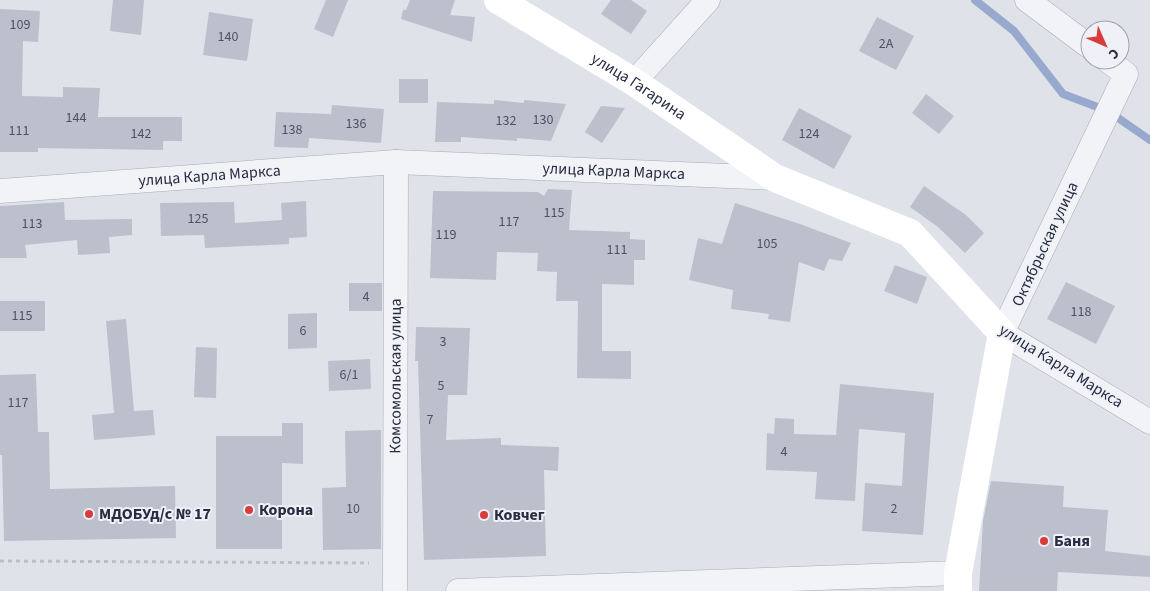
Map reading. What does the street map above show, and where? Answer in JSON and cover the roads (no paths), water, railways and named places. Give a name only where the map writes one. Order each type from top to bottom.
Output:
[{"type":"street","name":"улица Гагарина","points":[[498,0],[634,82],[775,178]]},
{"type":"street","points":[[634,82],[708,0]]},
{"type":"street","points":[[1027,0],[1080,40]]},
{"type":"street","name":"Октябрьская улица","points":[[958,582],[1002,333],[1126,74],[1121,70]]},
{"type":"street","name":"улица Карла Маркса","points":[[0,191],[396,162],[775,178],[910,233],[1002,333],[1150,422]]},
{"type":"street","name":"Комсомольская улица","points":[[395,591],[396,162]]},
{"type":"street","points":[[458,591],[958,582]]},
{"type":"waterway","points":[[975,0],[1014,31],[1063,94],[1108,111],[1150,140]]},
{"type":"place","name":"Корона","points":[[249,510]]},
{"type":"place","name":"МДОБУд/с № 17","points":[[89,514]]},
{"type":"place","name":"Ковчег","points":[[484,515]]},
{"type":"place","name":"Баня","points":[[1044,541]]}]
